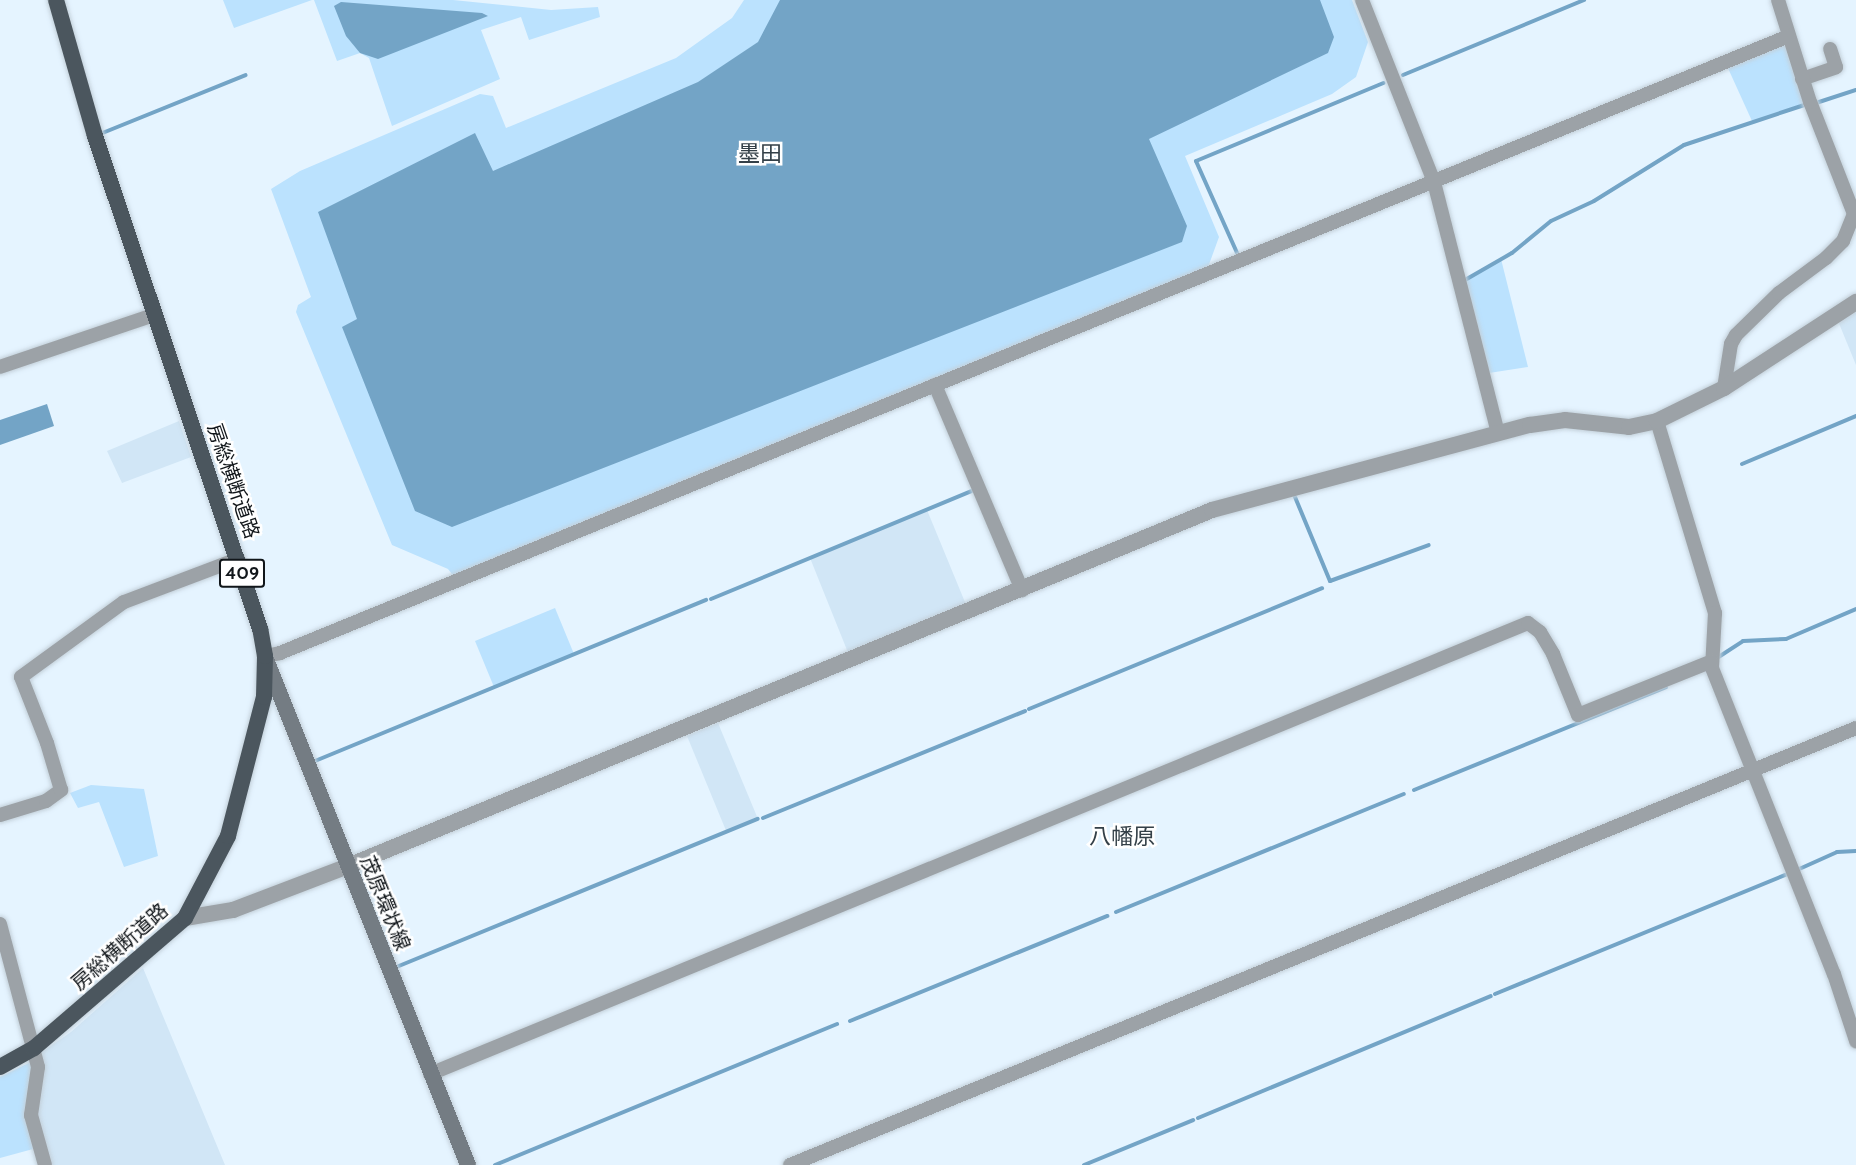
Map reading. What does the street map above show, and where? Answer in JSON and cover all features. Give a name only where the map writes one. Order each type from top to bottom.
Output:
[{"type":"highway","name":"房総横断道路","points":[[0,1067],[34,1048],[185,918],[228,836],[257,738],[264,697],[265,656],[238,559],[154,315],[71,62],[57,0]]},
{"type":"main road","name":"茂原環状線","points":[[265,656],[468,1165]]},
{"type":"street","points":[[1362,0],[1434,182],[1497,433]]},
{"type":"street","points":[[1724,388],[1729,352],[1736,335],[1779,292],[1826,258],[1843,241],[1853,221],[1852,200],[1802,79],[1778,0]]},
{"type":"street","points":[[265,656],[280,653],[1789,36]]},
{"type":"street","points":[[1802,79],[1836,67],[1830,49]]},
{"type":"street","points":[[185,918],[233,910],[348,866],[1212,510],[1474,442],[1497,433],[1565,420],[1629,427],[1657,421],[1724,388],[1856,302]]},
{"type":"street","points":[[0,367],[154,315]]},
{"type":"street","points":[[935,385],[1022,590]]},
{"type":"street","points":[[1657,421],[1715,613],[1712,661],[1751,770],[1834,974],[1856,1041]]},
{"type":"street","points":[[0,815],[46,801],[61,790],[47,743],[21,677],[124,602],[238,559]]},
{"type":"street","points":[[430,1074],[1528,623],[1540,632],[1553,654],[1578,715],[1712,661]]},
{"type":"street","points":[[790,1165],[1856,728]]},
{"type":"street","points":[[0,924],[38,1067],[31,1114],[45,1165]]},
{"type":"shaded area","points":[[223,0],[312,0],[234,28]]},
{"type":"shaded area","points":[[314,0],[453,0],[551,10],[598,7],[600,17],[529,40],[521,17],[481,30],[500,79],[392,126],[369,58],[360,53],[337,61]]},
{"type":"shaded area","points":[[744,0],[1352,0],[1368,42],[1356,77],[1332,94],[1185,156],[1219,237],[1207,270],[455,578],[448,569],[392,545],[296,312],[298,305],[311,297],[271,189],[300,171],[480,94],[493,96],[506,128],[676,58],[732,18]]},
{"type":"shaded area","points":[[780,0],[1320,0],[1334,37],[1328,53],[1149,139],[1187,226],[1182,242],[452,527],[415,511],[342,327],[357,319],[318,212],[475,133],[493,171],[698,82],[758,42]]},
{"type":"shaded area","points":[[341,2],[482,13],[488,16],[378,59],[360,53],[346,36],[334,6]]},
{"type":"shaded area","points":[[1788,42],[1804,105],[1752,121],[1727,66]]},
{"type":"shaded area","points":[[1501,259],[1528,367],[1489,373],[1465,280]]},
{"type":"shaded area","points":[[1856,311],[1856,365],[1838,321]]},
{"type":"shaded area","points":[[47,404],[54,426],[0,445],[0,420]]},
{"type":"shaded area","points":[[179,421],[191,457],[122,483],[107,451]]},
{"type":"shaded area","points":[[927,510],[967,607],[849,655],[810,558]]},
{"type":"shaded area","points":[[555,608],[574,654],[494,687],[475,641]]},
{"type":"shaded area","points":[[718,723],[758,819],[727,833],[687,736]]},
{"type":"shaded area","points":[[91,785],[144,789],[158,856],[124,867],[99,802],[78,808],[70,793]]},
{"type":"shaded area","points":[[143,968],[225,1165],[50,1165],[35,1113],[42,1052],[71,1032]]},
{"type":"shaded area","points":[[35,1060],[33,1149],[0,1158],[0,1077]]},
{"type":"waterway","points":[[1403,75],[1584,0]]},
{"type":"waterway","points":[[100,134],[246,75]]},
{"type":"waterway","points":[[1238,255],[1196,161],[1383,83]]},
{"type":"waterway","points":[[1816,103],[1856,90]]},
{"type":"waterway","points":[[1465,280],[1512,253],[1551,221],[1594,201],[1684,145],[1804,105]]},
{"type":"waterway","points":[[1742,464],[1856,416]]},
{"type":"waterway","points":[[711,599],[974,490]]},
{"type":"waterway","points":[[1295,497],[1330,581],[1429,545]]},
{"type":"waterway","points":[[1029,709],[1322,588]]},
{"type":"waterway","points":[[315,761],[706,600]]},
{"type":"waterway","points":[[1717,658],[1743,641],[1786,639],[1856,609]]},
{"type":"waterway","points":[[1414,790],[1666,687]]},
{"type":"waterway","points":[[763,818],[1025,711]]},
{"type":"waterway","points":[[1116,912],[1404,794]]},
{"type":"waterway","points":[[394,968],[758,819]]},
{"type":"waterway","points":[[1797,870],[1837,852],[1856,851]]},
{"type":"waterway","points":[[1495,994],[1788,874]]},
{"type":"waterway","points":[[850,1021],[1107,916]]},
{"type":"waterway","points":[[1198,1118],[1491,996]]},
{"type":"waterway","points":[[495,1165],[837,1024]]},
{"type":"waterway","points":[[1084,1165],[1193,1120]]},
{"type":"district","name":"墨田","points":[[760,154]]},
{"type":"district","name":"八幡原","points":[[1122,837]]}]
